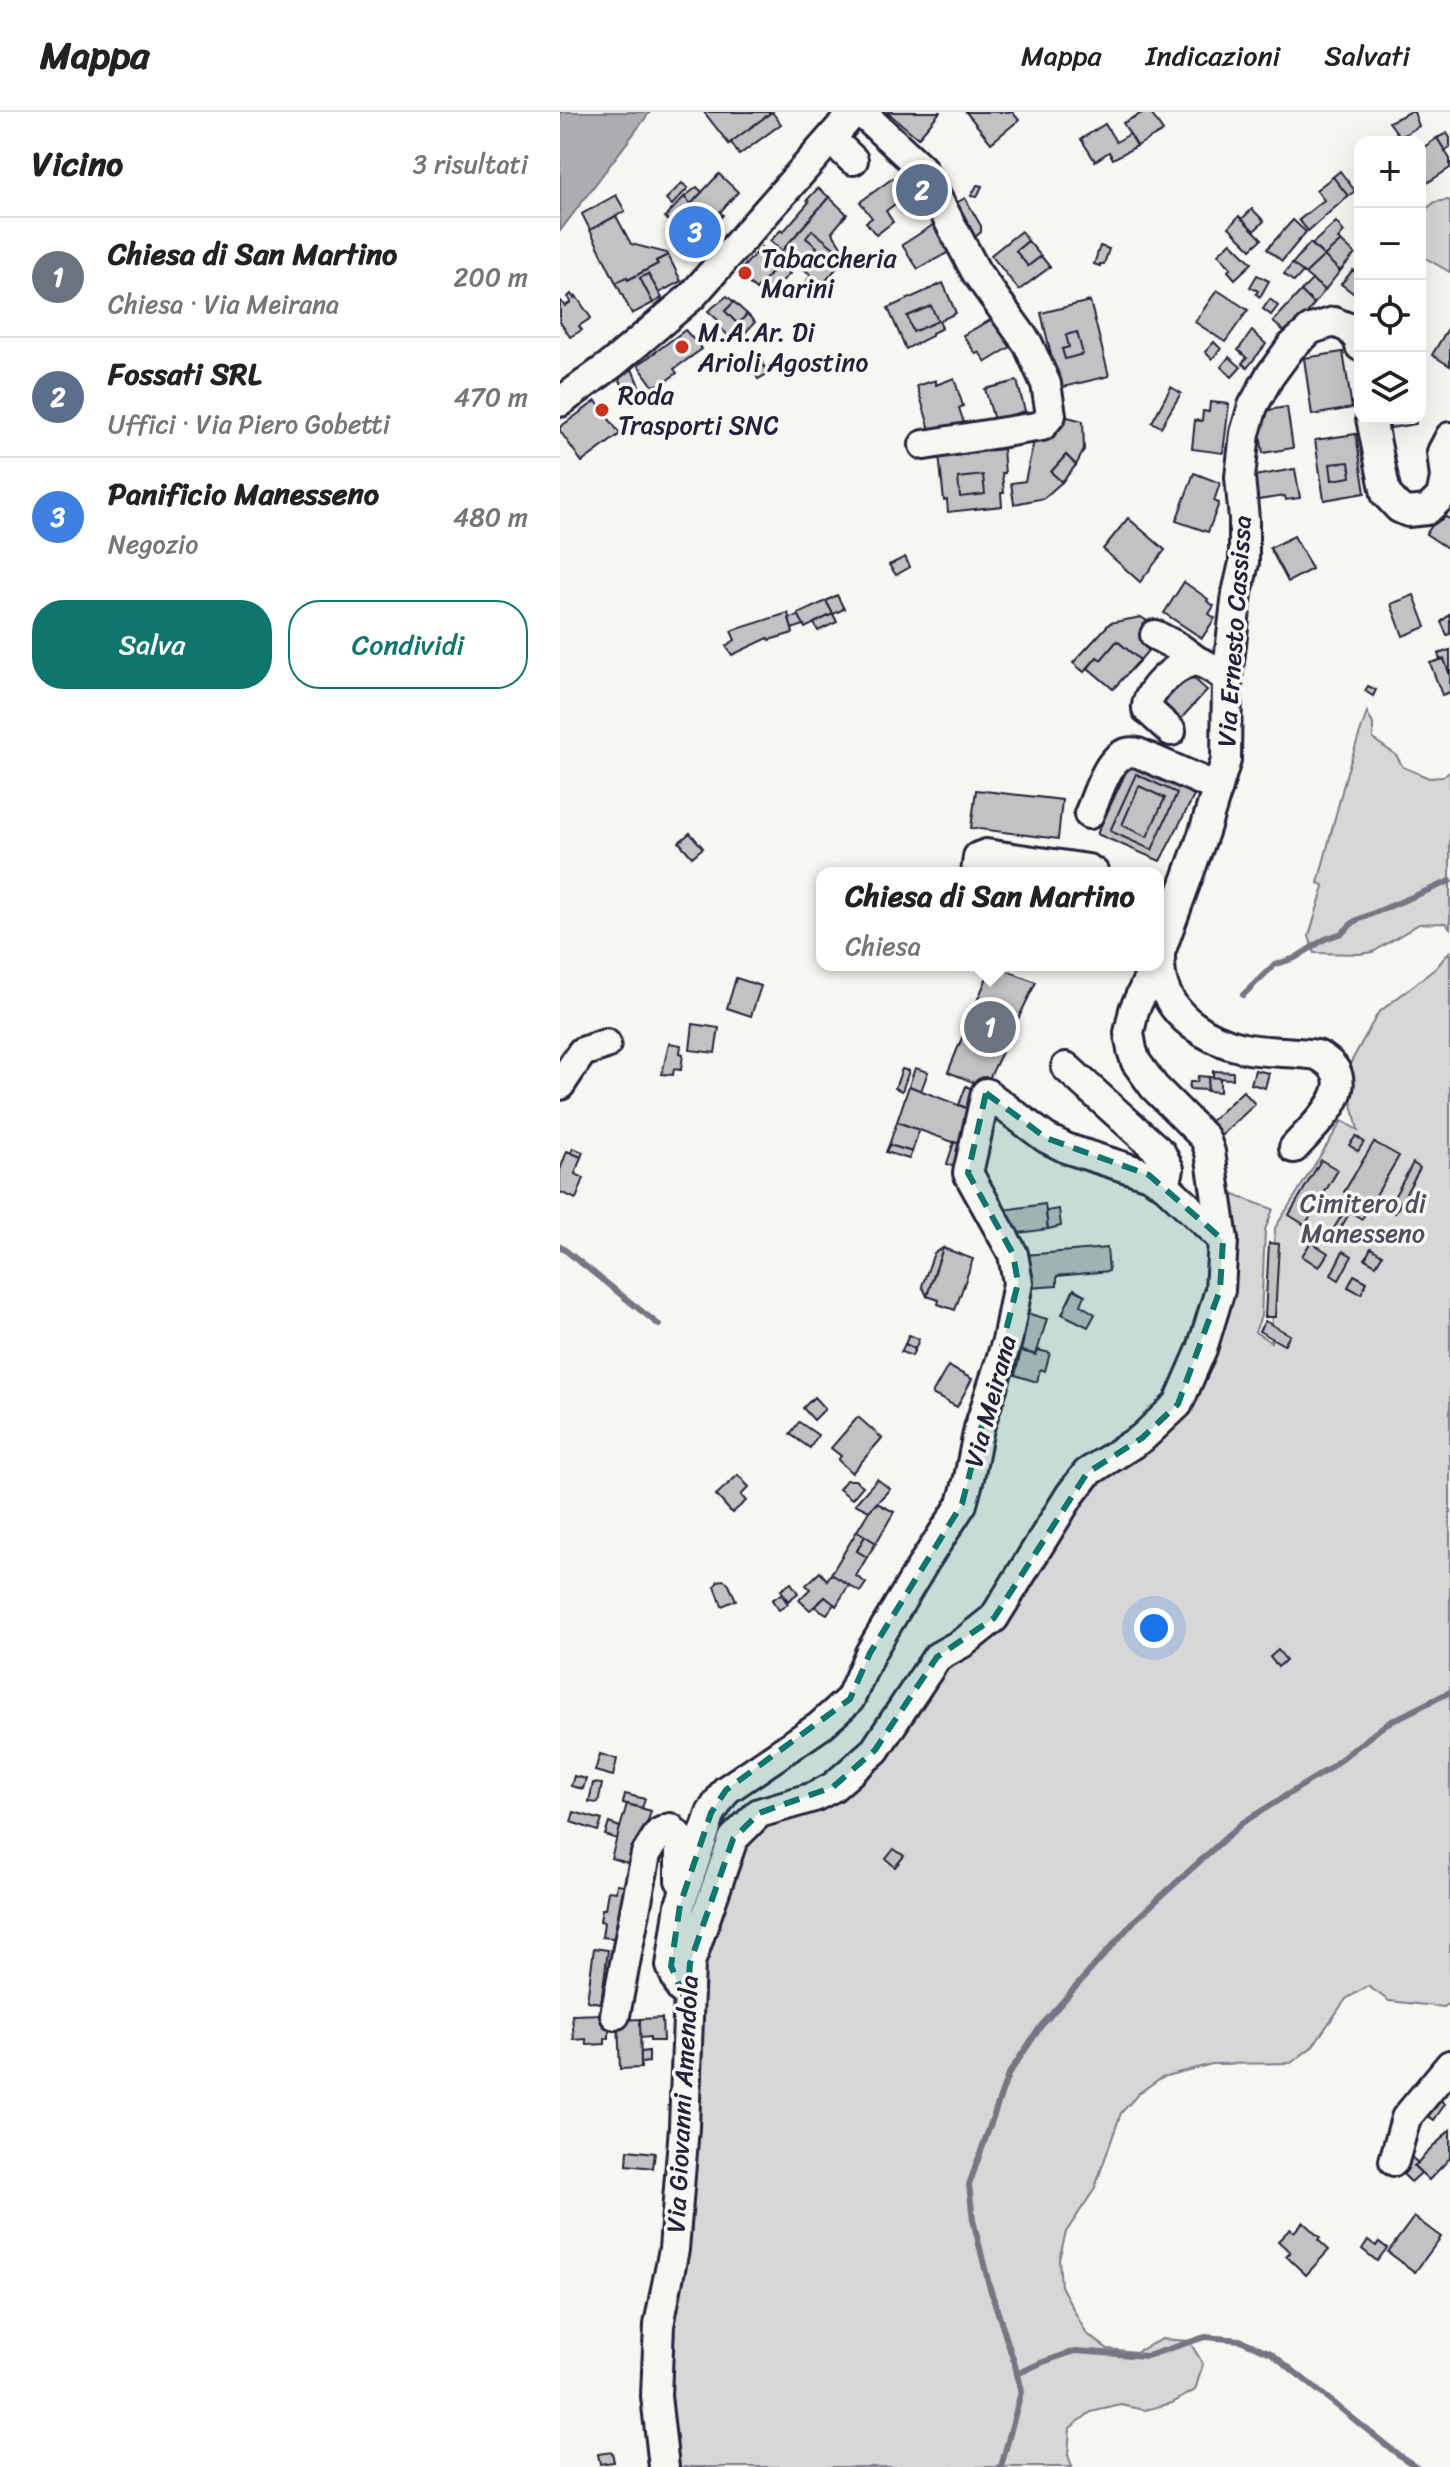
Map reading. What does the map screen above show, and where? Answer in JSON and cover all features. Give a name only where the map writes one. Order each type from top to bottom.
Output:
[{"type":"street","points":[[560,402],[612,364],[692,296],[854,112]]},
{"type":"street","points":[[861,112],[921,168],[976,272],[1028,344],[1046,384],[1051,415],[1042,426],[924,445]]},
{"type":"street","points":[[831,139],[853,160]]},
{"type":"street","name":"Via Ernesto Cassissa","points":[[1164,931],[1226,760],[1227,678],[1237,593],[1244,563],[1240,477],[1245,433],[1253,406],[1291,347],[1311,329],[1334,322],[1349,328],[1354,334]]},
{"type":"street","points":[[1372,424],[1386,494],[1399,508],[1417,512],[1435,504],[1444,488],[1447,475],[1442,452],[1450,437]]},
{"type":"street","points":[[1155,635],[1227,678]]},
{"type":"street","points":[[1171,731],[1145,704],[1148,697],[1183,663],[1197,661]]},
{"type":"street","points":[[1089,814],[1111,765],[1128,750],[1218,788]]},
{"type":"street","points":[[977,867],[978,857],[986,854],[1074,867]]},
{"type":"street","name":"Via Ernesto Cassissa","points":[[1149,971],[1129,1033],[1132,1050],[1142,1073],[1205,1138],[1210,1152],[1223,1240]]},
{"type":"street","points":[[1156,971],[1166,993],[1191,1026],[1211,1038],[1244,1048],[1317,1055],[1334,1067],[1338,1077],[1336,1098],[1294,1148]]},
{"type":"street","points":[[560,1085],[582,1052],[606,1044]]},
{"type":"street","points":[[1066,1067],[1161,1153],[1169,1169],[1165,1185]]},
{"type":"street","name":"Via Meirana","points":[[680,1905],[711,1813],[726,1790],[820,1726],[850,1699],[870,1653],[962,1504],[979,1428],[1007,1341],[1018,1283],[1013,1254],[968,1173],[986,1093],[1046,1138],[1068,1149],[1149,1175],[1165,1185],[1223,1240]]},
{"type":"street","name":"Via Giovanni Amendola","points":[[664,2467],[656,2396],[659,2325],[674,2249],[684,2127],[690,1963],[733,1839],[759,1813],[814,1797],[833,1787],[875,1750],[937,1657],[964,1642],[994,1618],[1070,1495],[1087,1473],[1142,1438],[1178,1404],[1202,1349],[1220,1290],[1223,1240]]},
{"type":"street","name":"Via Meirana","points":[[615,2015],[646,1854],[659,1833],[670,1828],[680,1838],[680,1905],[671,1966],[687,2004]]},
{"type":"street","points":[[1394,2161],[1406,2118],[1450,2065]]},
{"type":"highlighted area","points":[[986,1093],[1046,1138],[1149,1175],[1223,1240],[1220,1290],[1178,1404],[1142,1438],[1087,1473],[994,1618],[937,1657],[875,1750],[833,1787],[759,1813],[733,1839],[690,1963],[687,2004],[671,1966],[680,1905],[711,1813],[726,1790],[850,1699],[870,1653],[962,1504],[1018,1283],[1013,1254],[968,1173]]},
{"type":"green space","points":[[1450,201],[1450,272],[1426,258],[1426,209],[1435,202]]},
{"type":"green space","points":[[1367,712],[1373,724],[1373,739],[1396,755],[1403,767],[1429,778],[1442,777],[1450,772],[1450,928],[1445,923],[1419,924],[1373,952],[1314,953],[1309,936],[1324,886],[1318,883],[1347,772]]},
{"type":"green space","name":"Cimitero di Manesseno","points":[[1450,951],[1450,2002],[1444,2007],[1389,2001],[1368,1986],[1346,1999],[1312,2047],[1291,2063],[1212,2064],[1162,2077],[1139,2093],[1121,2113],[1094,2190],[1066,2232],[1059,2259],[1061,2286],[1086,2333],[1108,2349],[1136,2352],[1162,2339],[1189,2341],[1203,2364],[1195,2390],[1172,2403],[1145,2410],[1121,2405],[1091,2412],[1070,2428],[1068,2455],[1072,2467],[676,2467],[665,2350],[702,2081],[704,1946],[737,1850],[755,1827],[860,1779],[1071,1491],[1171,1425],[1233,1250],[1231,1194],[1273,1209],[1265,1230],[1261,1316],[1255,1332],[1271,1342],[1275,1228],[1342,1121],[1358,1130],[1345,1073],[1378,1013],[1436,968]]},
{"type":"shaded area","points":[[560,112],[650,112],[560,231]]},
{"type":"building","points":[[704,112],[772,112],[729,144]]},
{"type":"building","points":[[772,112],[781,124],[739,155],[731,142]]},
{"type":"building","points":[[887,112],[940,112],[918,138]]},
{"type":"building","points":[[966,112],[1012,112],[1019,120],[991,143]]},
{"type":"building","points":[[1150,112],[1163,131],[1137,146],[1123,123]]},
{"type":"building","points":[[1414,112],[1419,126],[1399,136],[1389,122]]},
{"type":"building","points":[[1105,124],[1116,142],[1130,134],[1137,146],[1113,159],[1109,152],[1095,161],[1081,139]]},
{"type":"building","points":[[1447,133],[1450,147],[1445,151],[1437,138]]},
{"type":"building","points":[[1437,138],[1450,159],[1450,168],[1427,183],[1426,181],[1426,146]]},
{"type":"building","points":[[1340,171],[1354,192],[1348,196],[1333,177]]},
{"type":"building","points":[[719,174],[738,192],[720,212],[723,215],[695,245],[672,224]]},
{"type":"building","points":[[1333,177],[1348,196],[1308,231],[1299,220],[1324,200],[1316,190]]},
{"type":"building","points":[[893,178],[905,192],[920,185],[928,203],[906,212],[905,209],[901,212],[895,204],[886,211],[893,222],[876,235],[866,222],[872,218],[860,202]]},
{"type":"building","points":[[682,183],[688,188],[672,205],[666,199]]},
{"type":"building","points":[[977,185],[982,186],[977,197],[971,196]]},
{"type":"building","points":[[697,187],[702,192],[691,204],[684,197]]},
{"type":"building","points":[[818,188],[829,197],[782,251],[770,241],[781,230],[783,232]]},
{"type":"building","points":[[616,195],[625,211],[590,230],[582,214]]},
{"type":"building","points":[[684,197],[691,204],[672,224],[665,217]]},
{"type":"building","points":[[829,197],[847,214],[832,232],[841,246],[837,249],[847,256],[817,291],[806,282],[811,275],[782,251]]},
{"type":"building","points":[[965,198],[981,226],[981,232],[975,237],[970,231],[965,233],[949,207]]},
{"type":"building","points":[[1252,209],[1264,221],[1254,231],[1242,219]]},
{"type":"building","points":[[616,216],[631,244],[668,255],[656,261],[658,264],[616,283],[590,230]]},
{"type":"building","points":[[1239,216],[1262,239],[1251,249],[1229,227]]},
{"type":"building","points":[[1293,220],[1306,232],[1282,261],[1267,249]]},
{"type":"building","points":[[1336,222],[1344,232],[1338,239],[1341,241],[1324,256],[1312,244]]},
{"type":"building","points":[[933,225],[951,251],[918,269],[902,245]]},
{"type":"building","points":[[812,230],[834,248],[820,265],[810,257],[817,247],[806,238]]},
{"type":"building","points":[[1021,231],[1028,241],[1016,251],[1028,266],[1041,256],[1050,267],[1019,290],[991,255]]},
{"type":"building","points":[[1028,241],[1041,256],[1028,266],[1016,251]]},
{"type":"building","points":[[1341,241],[1354,253],[1340,271],[1324,256]]},
{"type":"building","points":[[1231,242],[1252,263],[1235,279],[1228,271],[1231,268],[1218,254]]},
{"type":"building","points":[[1310,243],[1324,256],[1305,274],[1292,264]]},
{"type":"building","points":[[1100,246],[1109,249],[1104,264],[1100,266],[1094,264]]},
{"type":"building","points":[[761,247],[779,264],[756,290],[738,273]]},
{"type":"building","points":[[668,255],[681,281],[659,293],[648,274],[640,278],[653,303],[632,314],[616,283],[658,264],[656,261]]},
{"type":"building","points":[[1324,256],[1340,271],[1325,290],[1305,274]]},
{"type":"building","points":[[779,264],[790,274],[772,290],[763,282]]},
{"type":"building","points":[[1292,264],[1303,272],[1294,282],[1284,274]]},
{"type":"building","points":[[1353,270],[1354,271],[1353,293],[1341,284]]},
{"type":"building","points":[[648,274],[662,298],[653,303],[640,278]]},
{"type":"building","points":[[1257,275],[1269,281],[1260,297],[1256,294],[1258,291],[1250,287]]},
{"type":"building","points":[[1312,280],[1325,290],[1314,304],[1301,291]]},
{"type":"building","points":[[943,283],[956,313],[939,321],[942,328],[932,336],[906,349],[888,308]]},
{"type":"building","points":[[1217,290],[1248,310],[1225,342],[1195,322]]},
{"type":"building","points":[[1301,291],[1314,304],[1290,336],[1273,322]]},
{"type":"building","points":[[571,294],[574,298],[576,296],[591,318],[579,326],[582,330],[570,337],[560,322],[560,302],[565,306],[571,302],[568,297]]},
{"type":"building","points":[[727,296],[734,302],[725,311],[738,324],[747,314],[755,322],[746,332],[742,329],[732,339],[708,311]]},
{"type":"building","points":[[1270,299],[1278,306],[1271,315],[1263,309]]},
{"type":"building","points":[[1090,301],[1109,376],[1059,388],[1041,313]]},
{"type":"building","points":[[734,302],[747,314],[738,324],[725,311]]},
{"type":"building","points":[[931,306],[938,321],[913,332],[907,316]]},
{"type":"building","points":[[994,318],[1012,346],[986,362],[979,352],[976,354],[963,335]]},
{"type":"building","points":[[1450,325],[1450,366],[1432,355]]},
{"type":"building","points":[[685,330],[702,349],[674,369],[677,373],[653,386],[638,365]]},
{"type":"building","points":[[1252,331],[1266,344],[1247,368],[1242,363],[1247,358],[1238,350]]},
{"type":"building","points":[[1077,332],[1083,354],[1065,359],[1062,349],[1069,347],[1066,335]]},
{"type":"building","points":[[1214,342],[1221,349],[1212,359],[1205,352]]},
{"type":"building","points":[[1343,352],[1352,408],[1312,415],[1304,358]]},
{"type":"building","points":[[1229,357],[1241,367],[1232,377],[1221,367]]},
{"type":"building","points":[[762,361],[767,374],[758,379],[752,367]]},
{"type":"building","points":[[632,369],[642,393],[629,399],[619,378]]},
{"type":"building","points":[[954,378],[963,406],[959,408],[964,423],[931,433],[917,386],[936,380],[936,385]]},
{"type":"building","points":[[1017,381],[1025,411],[994,420],[985,389]]},
{"type":"building","points":[[1171,387],[1181,393],[1161,427],[1152,422]]},
{"type":"building","points":[[596,401],[620,434],[582,462],[560,427]]},
{"type":"building","points":[[1210,402],[1229,404],[1223,453],[1192,449],[1195,420],[1202,421],[1203,411],[1209,412]]},
{"type":"building","points":[[1287,407],[1293,448],[1263,453],[1258,423],[1264,422],[1262,411]]},
{"type":"building","points":[[1060,415],[1083,421],[1084,450],[1076,465],[1066,455],[1051,472],[1062,482],[1044,498],[1014,504],[1011,483],[1025,481],[1035,436],[1052,439]]},
{"type":"building","points":[[1390,424],[1416,424],[1390,428]]},
{"type":"building","points":[[1356,434],[1365,493],[1324,500],[1315,440]]},
{"type":"building","points":[[1003,449],[1005,473],[1002,473],[1002,506],[948,512],[939,455]]},
{"type":"building","points":[[1066,455],[1076,465],[1062,482],[1051,472]]},
{"type":"building","points":[[1349,462],[1351,477],[1332,480],[1330,464]]},
{"type":"building","points":[[1295,469],[1300,498],[1286,500],[1285,496],[1258,500],[1254,476]]},
{"type":"building","points":[[1194,473],[1220,483],[1214,501],[1219,503],[1208,532],[1176,521]]},
{"type":"building","points":[[983,475],[985,494],[960,497],[958,478]]},
{"type":"building","points":[[1446,517],[1450,519],[1450,550],[1426,534],[1434,523]]},
{"type":"building","points":[[1128,518],[1165,550],[1140,582],[1103,549]]},
{"type":"building","points":[[1294,536],[1312,569],[1288,582],[1270,548]]},
{"type":"building","points":[[905,557],[910,567],[896,575],[889,565]]},
{"type":"building","points":[[1184,582],[1214,606],[1209,614],[1215,618],[1202,638],[1164,613]]},
{"type":"building","points":[[837,595],[844,609],[833,614],[826,601]]},
{"type":"building","points":[[1414,595],[1426,627],[1403,636],[1391,604]]},
{"type":"building","points":[[826,601],[833,614],[805,628],[798,614]]},
{"type":"building","points":[[788,613],[793,633],[768,638],[732,655],[726,646],[735,640],[731,631]]},
{"type":"building","points":[[833,614],[837,622],[818,631],[814,623]]},
{"type":"building","points":[[1450,614],[1450,634],[1447,635],[1441,622]]},
{"type":"building","points":[[799,616],[804,625],[792,629],[789,618]]},
{"type":"building","points":[[1141,617],[1152,624],[1153,645],[1140,660],[1117,641],[1101,660],[1097,657],[1084,672],[1073,663],[1110,623]]},
{"type":"building","points":[[1117,641],[1140,660],[1113,689],[1088,668],[1097,657],[1101,660]]},
{"type":"building","points":[[1450,650],[1450,676],[1444,659],[1440,660],[1438,654]]},
{"type":"building","points":[[1444,659],[1450,676],[1450,692],[1442,695],[1430,663]]},
{"type":"building","points":[[1184,670],[1207,690],[1177,723],[1153,701]]},
{"type":"building","points":[[1368,686],[1376,690],[1373,696],[1365,691]]},
{"type":"building","points":[[1131,761],[1195,794],[1160,861],[1097,834]]},
{"type":"building","points":[[1136,774],[1177,793],[1152,850],[1110,831]]},
{"type":"building","points":[[1139,786],[1165,798],[1147,837],[1122,825]]},
{"type":"building","points":[[976,790],[1062,800],[1058,839],[971,828]]},
{"type":"building","points":[[690,833],[703,848],[692,857],[679,842]]},
{"type":"building","points":[[990,971],[1008,971],[1036,982],[985,1087],[948,1072]]},
{"type":"building","points":[[736,978],[761,986],[751,1016],[727,1008]]},
{"type":"building","points":[[693,1024],[719,1028],[715,1053],[690,1050]]},
{"type":"building","points":[[669,1043],[681,1045],[680,1053],[683,1054],[681,1070],[674,1069],[673,1075],[662,1074]]},
{"type":"building","points":[[915,1068],[928,1072],[921,1091],[909,1086]]},
{"type":"building","points":[[902,1069],[909,1071],[902,1091],[895,1088]]},
{"type":"building","points":[[1255,1070],[1269,1073],[1265,1088],[1251,1084]]},
{"type":"building","points":[[1213,1071],[1233,1072],[1233,1079],[1213,1078]]},
{"type":"building","points":[[1198,1076],[1209,1077],[1207,1090],[1189,1089],[1190,1082],[1197,1082]]},
{"type":"building","points":[[1209,1077],[1220,1078],[1220,1092],[1207,1091]]},
{"type":"building","points":[[909,1086],[974,1111],[961,1145],[897,1122]]},
{"type":"building","points":[[966,1086],[978,1092],[972,1110],[959,1105]]},
{"type":"building","points":[[1243,1091],[1255,1104],[1221,1136],[1209,1123]]},
{"type":"building","points":[[897,1122],[919,1130],[912,1152],[889,1145]]},
{"type":"building","points":[[1356,1136],[1364,1142],[1358,1151],[1349,1145]]},
{"type":"building","points":[[954,1142],[970,1148],[962,1170],[947,1164]]},
{"type":"building","points":[[1374,1142],[1399,1156],[1362,1219],[1350,1212],[1336,1236],[1331,1233],[1353,1197],[1344,1192]]},
{"type":"building","points":[[889,1145],[912,1152],[909,1159],[886,1152]]},
{"type":"building","points":[[573,1148],[583,1152],[581,1157],[571,1153]]},
{"type":"building","points":[[567,1151],[581,1157],[575,1174],[584,1178],[576,1199],[560,1192],[560,1170]]},
{"type":"building","points":[[1321,1160],[1338,1170],[1305,1225],[1289,1215]]},
{"type":"building","points":[[1413,1163],[1420,1168],[1395,1213],[1388,1208]]},
{"type":"building","points":[[1045,1204],[1048,1229],[1006,1235],[1003,1210]]},
{"type":"building","points":[[1059,1209],[1061,1226],[1048,1229],[1046,1211]]},
{"type":"building","points":[[1311,1242],[1328,1253],[1319,1267],[1302,1256]]},
{"type":"building","points":[[1269,1243],[1279,1244],[1275,1317],[1265,1317]]},
{"type":"building","points":[[943,1248],[927,1296],[922,1286],[934,1253]]},
{"type":"building","points":[[943,1248],[973,1259],[955,1310],[927,1296]]},
{"type":"building","points":[[1107,1248],[1109,1271],[1057,1276],[1057,1286],[1028,1288],[1025,1255]]},
{"type":"building","points":[[1371,1248],[1382,1255],[1376,1265],[1365,1259]]},
{"type":"building","points":[[1343,1251],[1352,1256],[1339,1280],[1331,1275]]},
{"type":"building","points":[[1354,1275],[1367,1282],[1361,1294],[1348,1287]]},
{"type":"building","points":[[1074,1289],[1085,1295],[1081,1305],[1095,1314],[1088,1327],[1062,1314]]},
{"type":"building","points":[[1023,1312],[1047,1319],[1036,1355],[1013,1348]]},
{"type":"building","points":[[1265,1321],[1290,1335],[1284,1345],[1259,1331]]},
{"type":"building","points":[[909,1335],[919,1339],[915,1349],[905,1344]]},
{"type":"building","points":[[905,1344],[915,1349],[912,1356],[901,1352]]},
{"type":"building","points":[[1038,1350],[1050,1353],[1045,1371],[1040,1369],[1037,1382],[1015,1375],[1021,1351],[1036,1355]]},
{"type":"building","points":[[948,1366],[972,1379],[957,1407],[932,1394]]},
{"type":"building","points":[[814,1397],[825,1409],[814,1420],[803,1408]]},
{"type":"building","points":[[858,1417],[882,1438],[852,1473],[838,1460],[841,1456],[831,1448]]},
{"type":"building","points":[[799,1422],[818,1435],[810,1448],[790,1434]]},
{"type":"building","points":[[738,1475],[749,1487],[741,1495],[746,1501],[732,1513],[716,1495]]},
{"type":"building","points":[[877,1479],[890,1489],[869,1511],[855,1504]]},
{"type":"building","points":[[846,1480],[855,1480],[863,1486],[852,1499],[839,1489]]},
{"type":"building","points":[[877,1503],[894,1512],[876,1543],[857,1531]]},
{"type":"building","points":[[857,1531],[865,1536],[857,1551],[867,1557],[856,1576],[866,1583],[860,1592],[831,1574]]},
{"type":"building","points":[[865,1536],[876,1543],[867,1557],[857,1551]]},
{"type":"building","points":[[820,1572],[827,1580],[831,1574],[849,1585],[836,1606],[825,1597],[810,1610],[799,1600],[810,1589],[806,1585]]},
{"type":"building","points":[[724,1580],[736,1600],[722,1606],[715,1586],[718,1581]]},
{"type":"building","points":[[791,1583],[798,1593],[788,1601],[781,1590]]},
{"type":"building","points":[[781,1594],[788,1604],[779,1610],[772,1600]]},
{"type":"building","points":[[825,1597],[834,1604],[827,1614],[815,1607]]},
{"type":"building","points":[[1278,1650],[1286,1660],[1278,1667],[1270,1657]]},
{"type":"building","points":[[600,1754],[617,1759],[613,1776],[595,1771]]},
{"type":"building","points":[[574,1776],[586,1779],[583,1789],[571,1786]]},
{"type":"building","points":[[593,1783],[602,1784],[598,1803],[589,1802]]},
{"type":"building","points":[[625,1794],[645,1799],[642,1808],[623,1803]]},
{"type":"building","points":[[627,1804],[651,1811],[634,1865],[611,1858]]},
{"type":"building","points":[[574,1812],[602,1820],[598,1831],[571,1822]]},
{"type":"building","points":[[609,1823],[620,1827],[617,1839],[605,1835]]},
{"type":"building","points":[[894,1849],[904,1856],[895,1867],[886,1859]]},
{"type":"building","points":[[617,1884],[631,1886],[622,1939],[602,1937],[604,1922],[600,1921],[608,1891],[616,1892]]},
{"type":"building","points":[[594,1948],[608,1950],[601,2003],[587,2001]]},
{"type":"building","points":[[604,2014],[604,2026],[609,2025],[609,2038],[605,2039],[605,2044],[587,2045],[586,2039],[574,2040],[572,2015]]},
{"type":"building","points":[[662,2018],[663,2041],[640,2038],[640,2019]]},
{"type":"building","points":[[640,2019],[641,2068],[620,2069],[618,2020]]},
{"type":"building","points":[[649,2051],[649,2062],[641,2063],[641,2052]]},
{"type":"building","points":[[1434,2096],[1445,2104],[1434,2120],[1423,2112]]},
{"type":"building","points":[[1450,2130],[1450,2158],[1429,2180],[1414,2166]]},
{"type":"building","points":[[628,2150],[655,2153],[653,2168],[627,2165]]},
{"type":"building","points":[[1410,2156],[1418,2163],[1414,2166],[1421,2173],[1411,2182],[1398,2169]]},
{"type":"building","points":[[1414,2217],[1441,2237],[1415,2272],[1388,2252]]},
{"type":"building","points":[[1303,2222],[1329,2250],[1306,2275],[1286,2256],[1290,2252],[1278,2241],[1290,2229],[1294,2232]]},
{"type":"building","points":[[1368,2240],[1376,2246],[1379,2242],[1387,2248],[1377,2261],[1362,2249]]},
{"type":"building","points":[[612,2452],[614,2462],[600,2464],[598,2454]]},
{"type":"waterway","points":[[1243,995],[1274,965],[1295,958],[1325,939],[1342,933],[1355,921],[1450,881]]},
{"type":"waterway","points":[[560,1246],[659,1325]]},
{"type":"waterway","points":[[1001,2467],[1021,2392],[989,2285],[973,2220],[969,2185],[1008,2075],[1041,2026],[1135,1920],[1242,1823],[1327,1770],[1386,1724],[1450,1692]]},
{"type":"waterway","points":[[1017,2374],[1075,2351],[1147,2356],[1205,2337],[1240,2340],[1271,2353],[1417,2467]]},
{"type":"place","name":"Fossati SRL","points":[[922,190]]},
{"type":"place","name":"Panificio Manesseno","points":[[695,232]]},
{"type":"place","name":"Tabaccheria Marini","points":[[745,273]]},
{"type":"place","name":"M.A.Ar. Di Arioli Agostino","points":[[682,347]]},
{"type":"place","name":"Roda Trasporti SNC","points":[[602,410]]},
{"type":"place","name":"Chiesa di San Martino","points":[[990,1027]]}]
